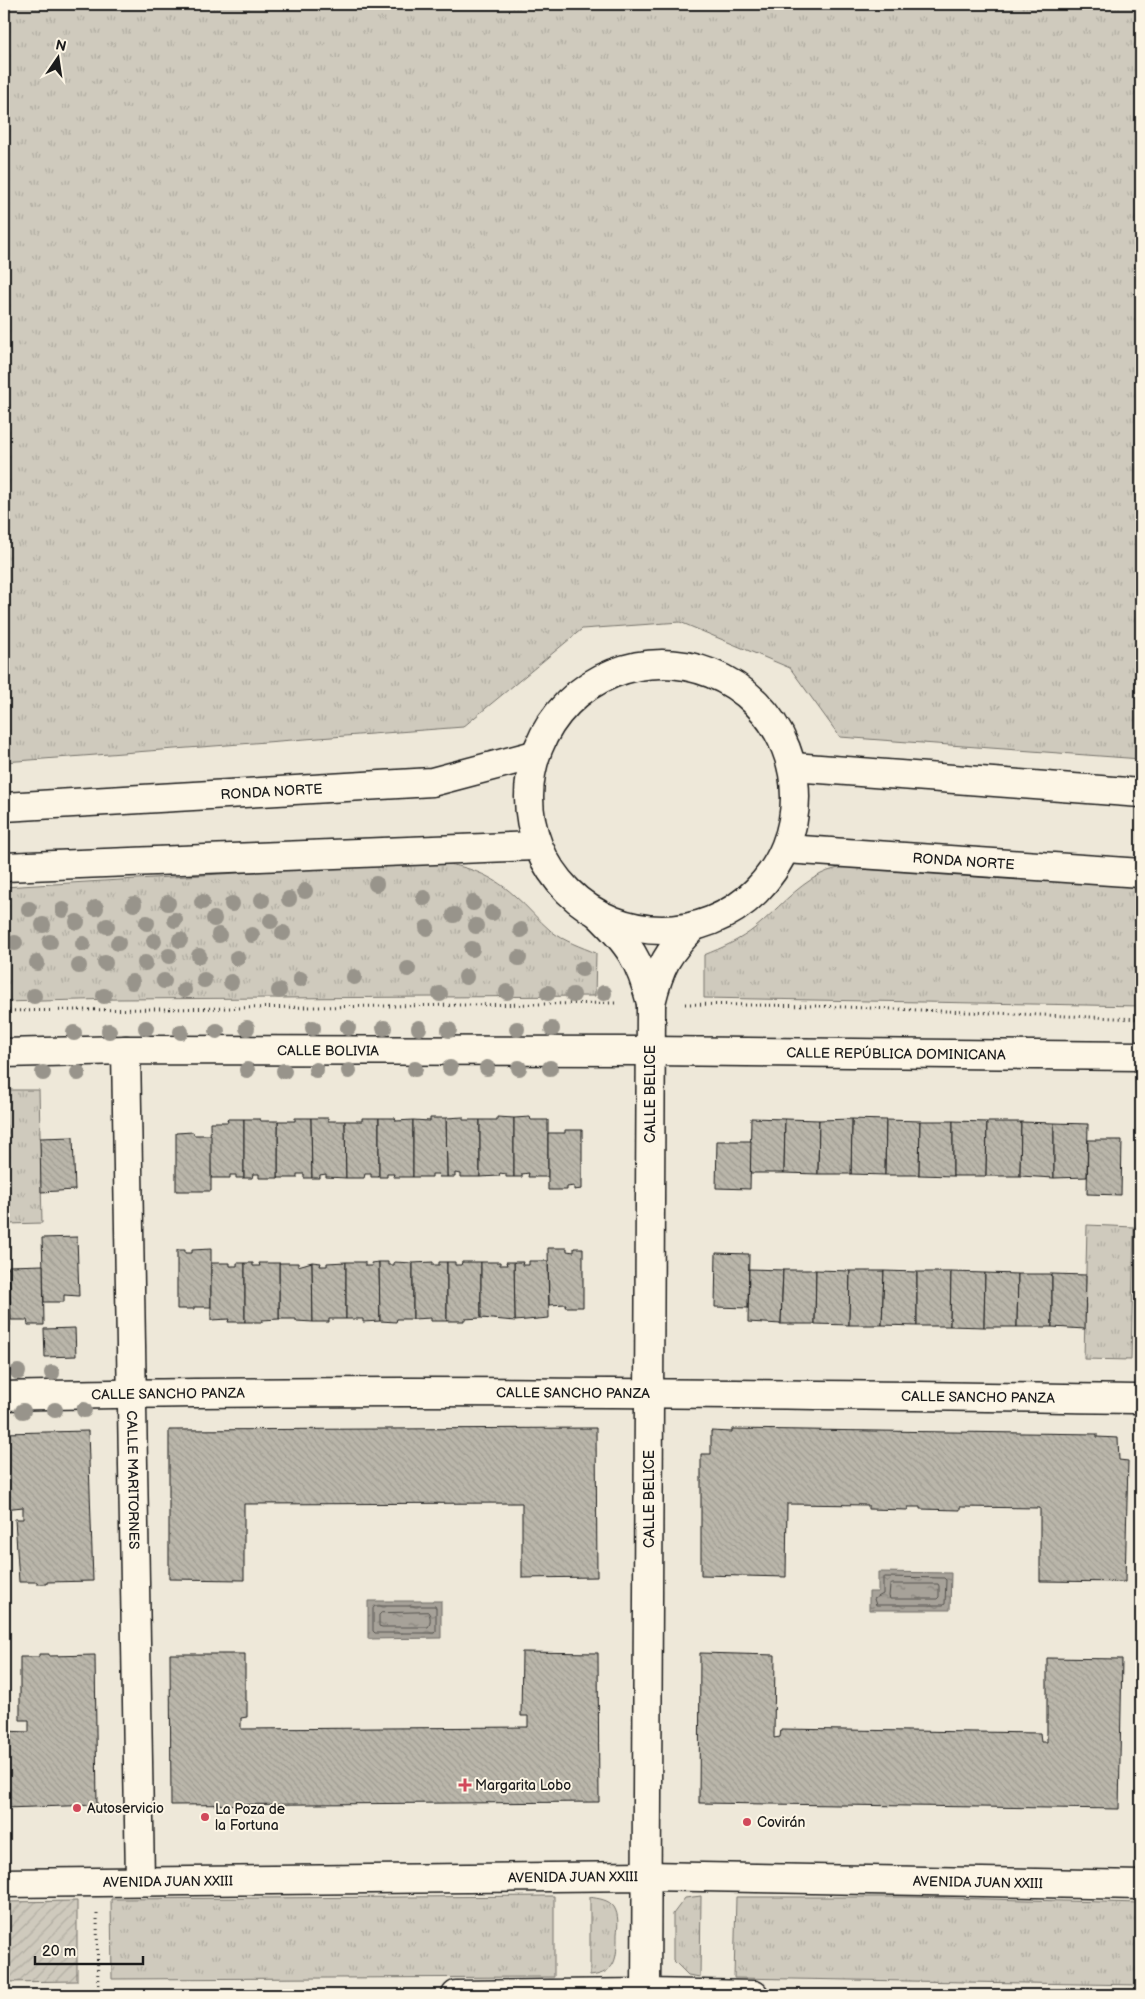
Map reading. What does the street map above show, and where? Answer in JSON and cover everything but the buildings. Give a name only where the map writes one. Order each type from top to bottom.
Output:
[{"type":"street","points":[[668,663],[710,672],[748,694],[776,727],[793,767],[796,808],[786,849],[767,882],[739,907],[706,924],[668,931],[627,926],[588,910],[557,882],[536,846],[527,800],[534,755],[554,716],[585,686],[624,668],[668,663]]},
{"type":"street","name":"RONDA NORTE","points":[[4,807],[432,782],[534,755]]},
{"type":"street","points":[[793,767],[1141,793]]},
{"type":"street","points":[[4,867],[536,846]]},
{"type":"street","name":"RONDA NORTE","points":[[786,849],[1141,873]]},
{"type":"street","name":"CALLE BELICE","points":[[598,914],[622,936],[633,954],[644,977],[651,1003]]},
{"type":"street","name":"CALLE BELICE","points":[[646,1994],[651,1003],[657,978],[665,960],[675,944],[694,926]]},
{"type":"street","name":"CALLE BOLIVIA","points":[[4,1053],[126,1050],[651,1051]]},
{"type":"street","name":"CALLE MARITORNES","points":[[126,1050],[140,1880]]},
{"type":"street","name":"CALLE REPÚBLICA DOMINICANA","points":[[651,1051],[1141,1056]]},
{"type":"street","name":"CALLE SANCHO PANZA","points":[[4,1396],[131,1393],[650,1393],[1141,1399]]},
{"type":"street","name":"AVENIDA JUAN XXIII","points":[[4,1883],[140,1880],[647,1876],[1141,1885]]},
{"type":"street","points":[[456,1995],[754,1995]]},
{"type":"path","points":[[4,1011],[651,1003],[819,1006],[1141,1019]]},
{"type":"path","points":[[96,1881],[98,1995]]},
{"type":"green space","points":[[4,4],[1141,4],[1141,759],[840,737],[790,668],[680,622],[582,629],[463,727],[4,762]]},
{"type":"green space","points":[[420,862],[459,866],[483,874],[505,887],[556,935],[596,953],[595,996],[117,999],[4,1002],[4,887]]},
{"type":"green space","points":[[878,865],[1141,887],[1141,1006],[704,998],[704,955],[731,943],[749,932],[794,892],[821,874],[842,867]]},
{"type":"green space","points":[[4,1090],[39,1090],[42,1223],[8,1224]]},
{"type":"green space","points":[[1087,1225],[1134,1227],[1131,1360],[1084,1359]]},
{"type":"green space","points":[[554,1896],[554,1977],[112,1979],[111,1899]]},
{"type":"green space","points":[[701,1896],[700,1977],[688,1975],[673,1960],[673,1914],[685,1898]]},
{"type":"green space","points":[[590,1897],[612,1904],[617,1913],[618,1924],[617,1950],[614,1963],[606,1972],[590,1976]]},
{"type":"green space","points":[[736,1897],[910,1897],[1141,1903],[1141,1985],[734,1978]]},
{"type":"green space","points":[[77,1901],[77,1981],[4,1982],[4,1902]]},
{"type":"water","points":[[878,1572],[951,1573],[950,1610],[869,1610],[869,1592],[878,1592]]},
{"type":"water","points":[[368,1601],[441,1601],[441,1638],[368,1639]]},
{"type":"place","name":"Margarita Lobo","points":[[465,1785]]},
{"type":"place","name":"Autoservicio","points":[[77,1808]]},
{"type":"place","name":"La Poza de la Fortuna","points":[[205,1817]]},
{"type":"place","name":"Covirán","points":[[747,1822]]}]
